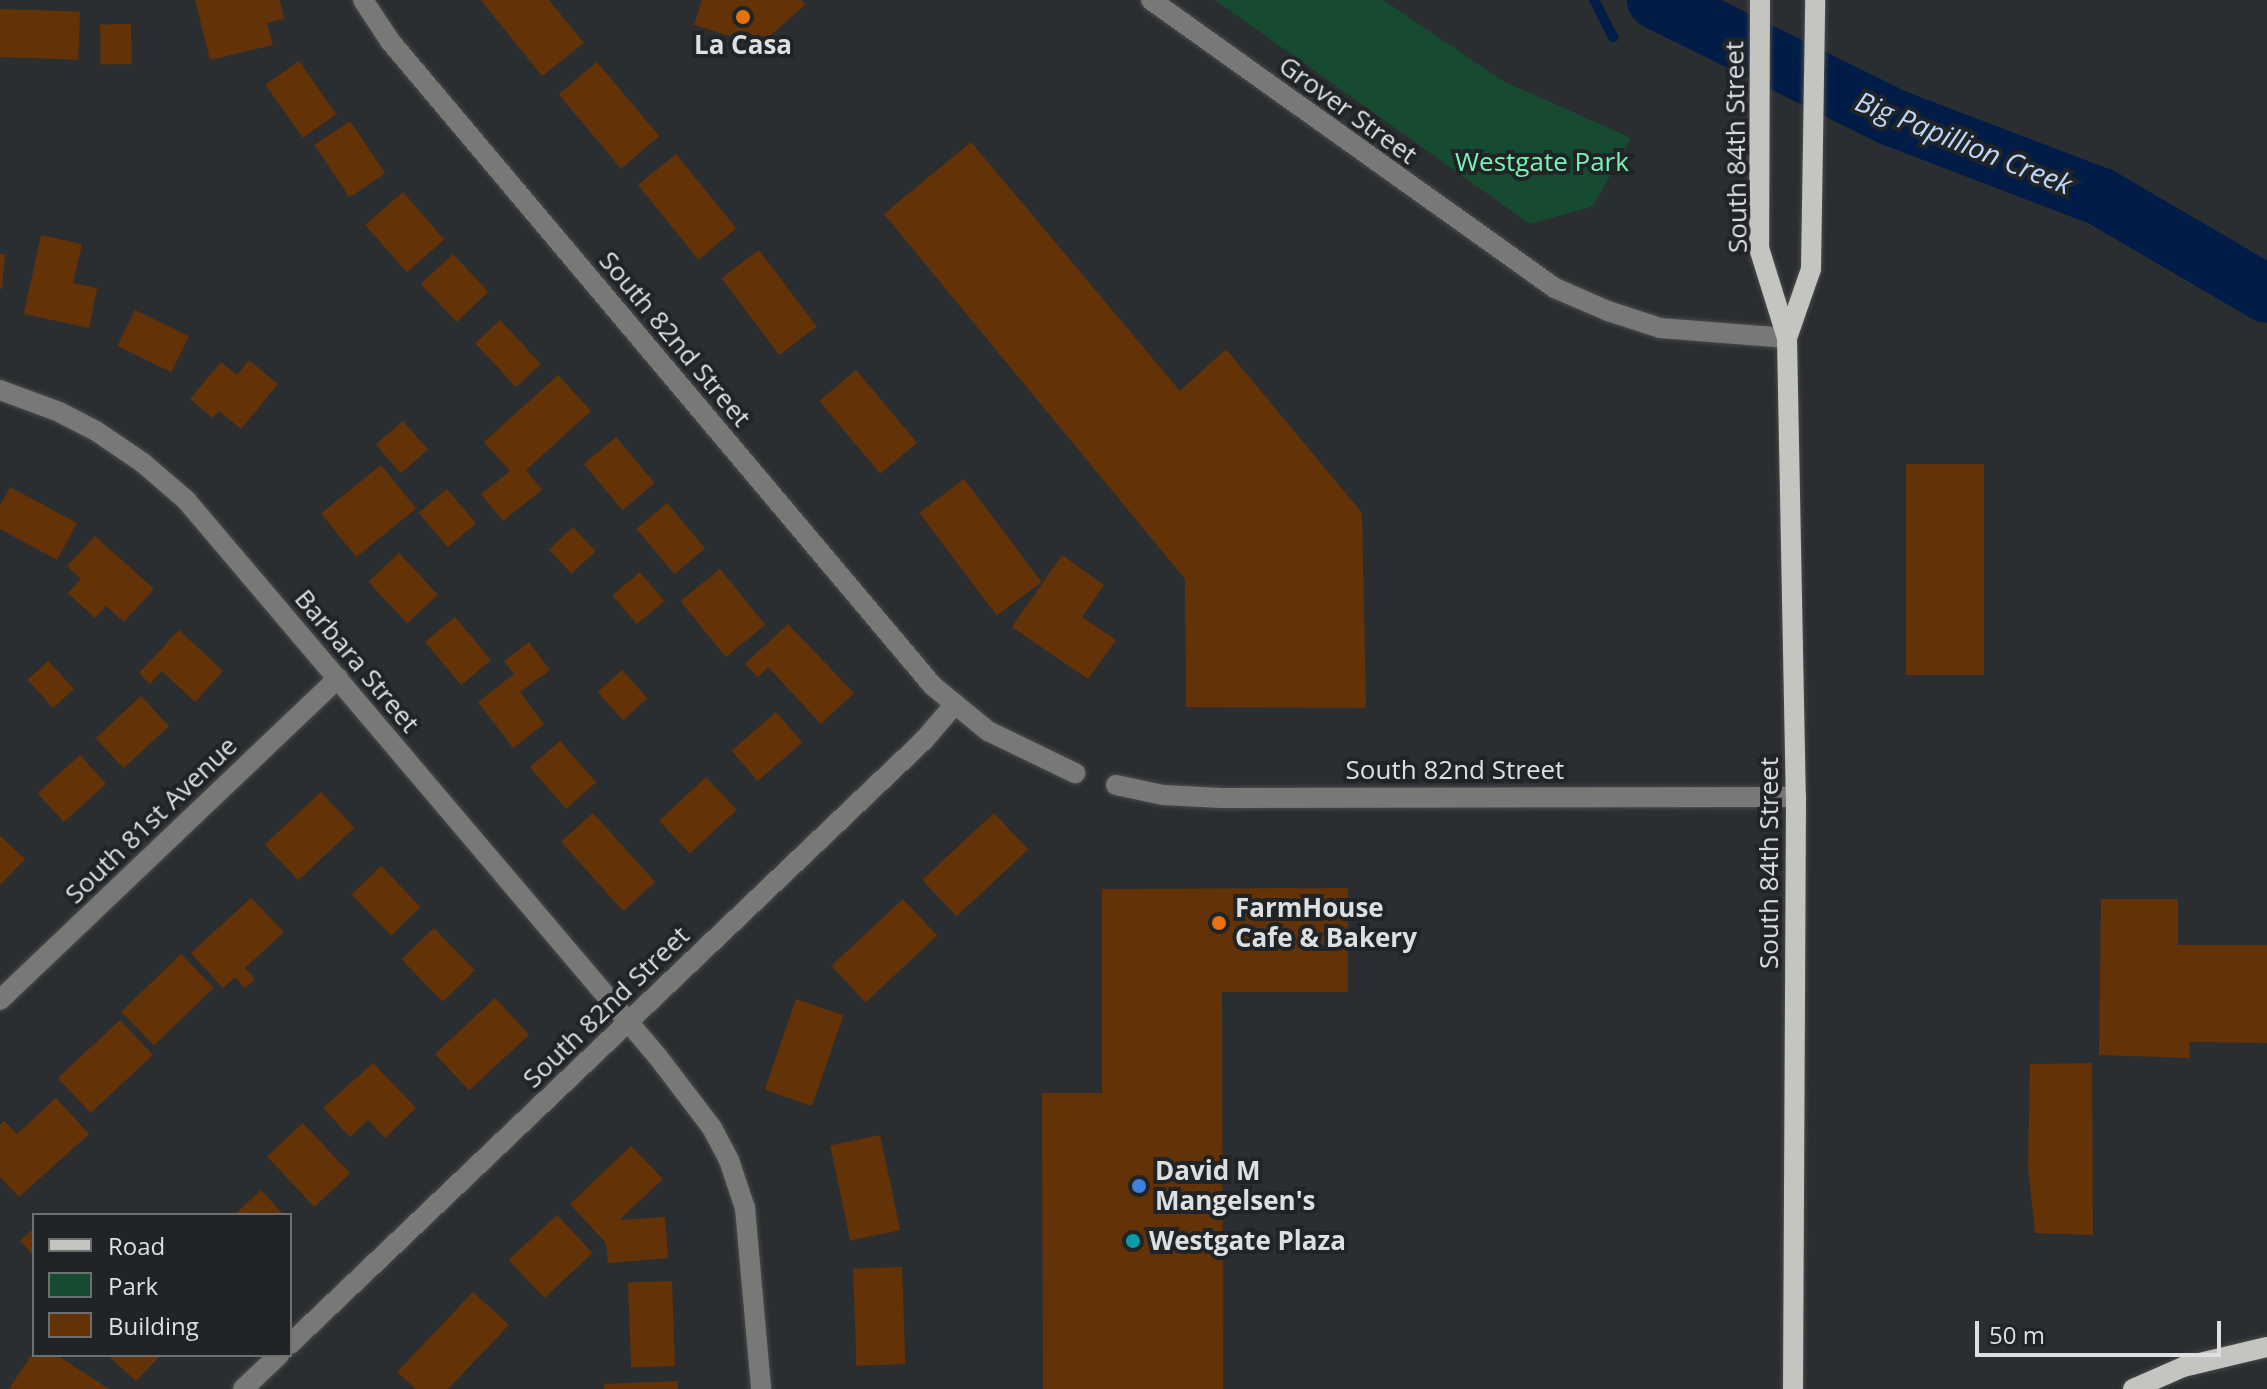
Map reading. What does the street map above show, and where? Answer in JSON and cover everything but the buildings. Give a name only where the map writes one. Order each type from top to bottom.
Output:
[{"type":"main road","name":"South 84th Street","points":[[1760,0],[1759,248],[1787,338],[1796,797],[1793,1389]]},
{"type":"main road","name":"South 84th Street","points":[[1787,338],[1811,269],[1815,0]]},
{"type":"main road","points":[[2133,1389],[2183,1367],[2267,1347]]},
{"type":"street","name":"South 82nd Street","points":[[363,0],[411,66],[933,686],[988,731],[1075,773]]},
{"type":"street","name":"Grover Street","points":[[1151,0],[1555,288],[1608,311],[1660,328],[1787,338]]},
{"type":"street","name":"Barbara Street","points":[[0,390],[59,412],[143,463],[186,500],[628,1022],[712,1128],[729,1160],[745,1208],[761,1389]]},
{"type":"street","name":"South 81st Avenue","points":[[0,1000],[338,678]]},
{"type":"street","name":"South 82nd Street","points":[[292,1342],[925,739],[955,704]]},
{"type":"street","name":"South 82nd Street","points":[[1116,785],[1163,795],[1222,798],[1796,797]]},
{"type":"street","points":[[243,1389],[277,1357]]},
{"type":"green space","name":"Westgate Park","points":[[1215,0],[1383,0],[1503,81],[1631,138],[1593,206],[1530,224]]},
{"type":"waterway","points":[[1594,0],[1613,37]]},
{"type":"waterway","name":"Big Papillion Creek","points":[[1656,0],[1894,118],[2101,197],[2267,294]]},
{"type":"place","name":"La Casa","points":[[743,17]]},
{"type":"place","name":"FarmHouse Cafe & Bakery","points":[[1219,923]]},
{"type":"place","name":"David M Mangelsen's","points":[[1139,1186]]},
{"type":"place","name":"Westgate Plaza","points":[[1133,1241]]}]
